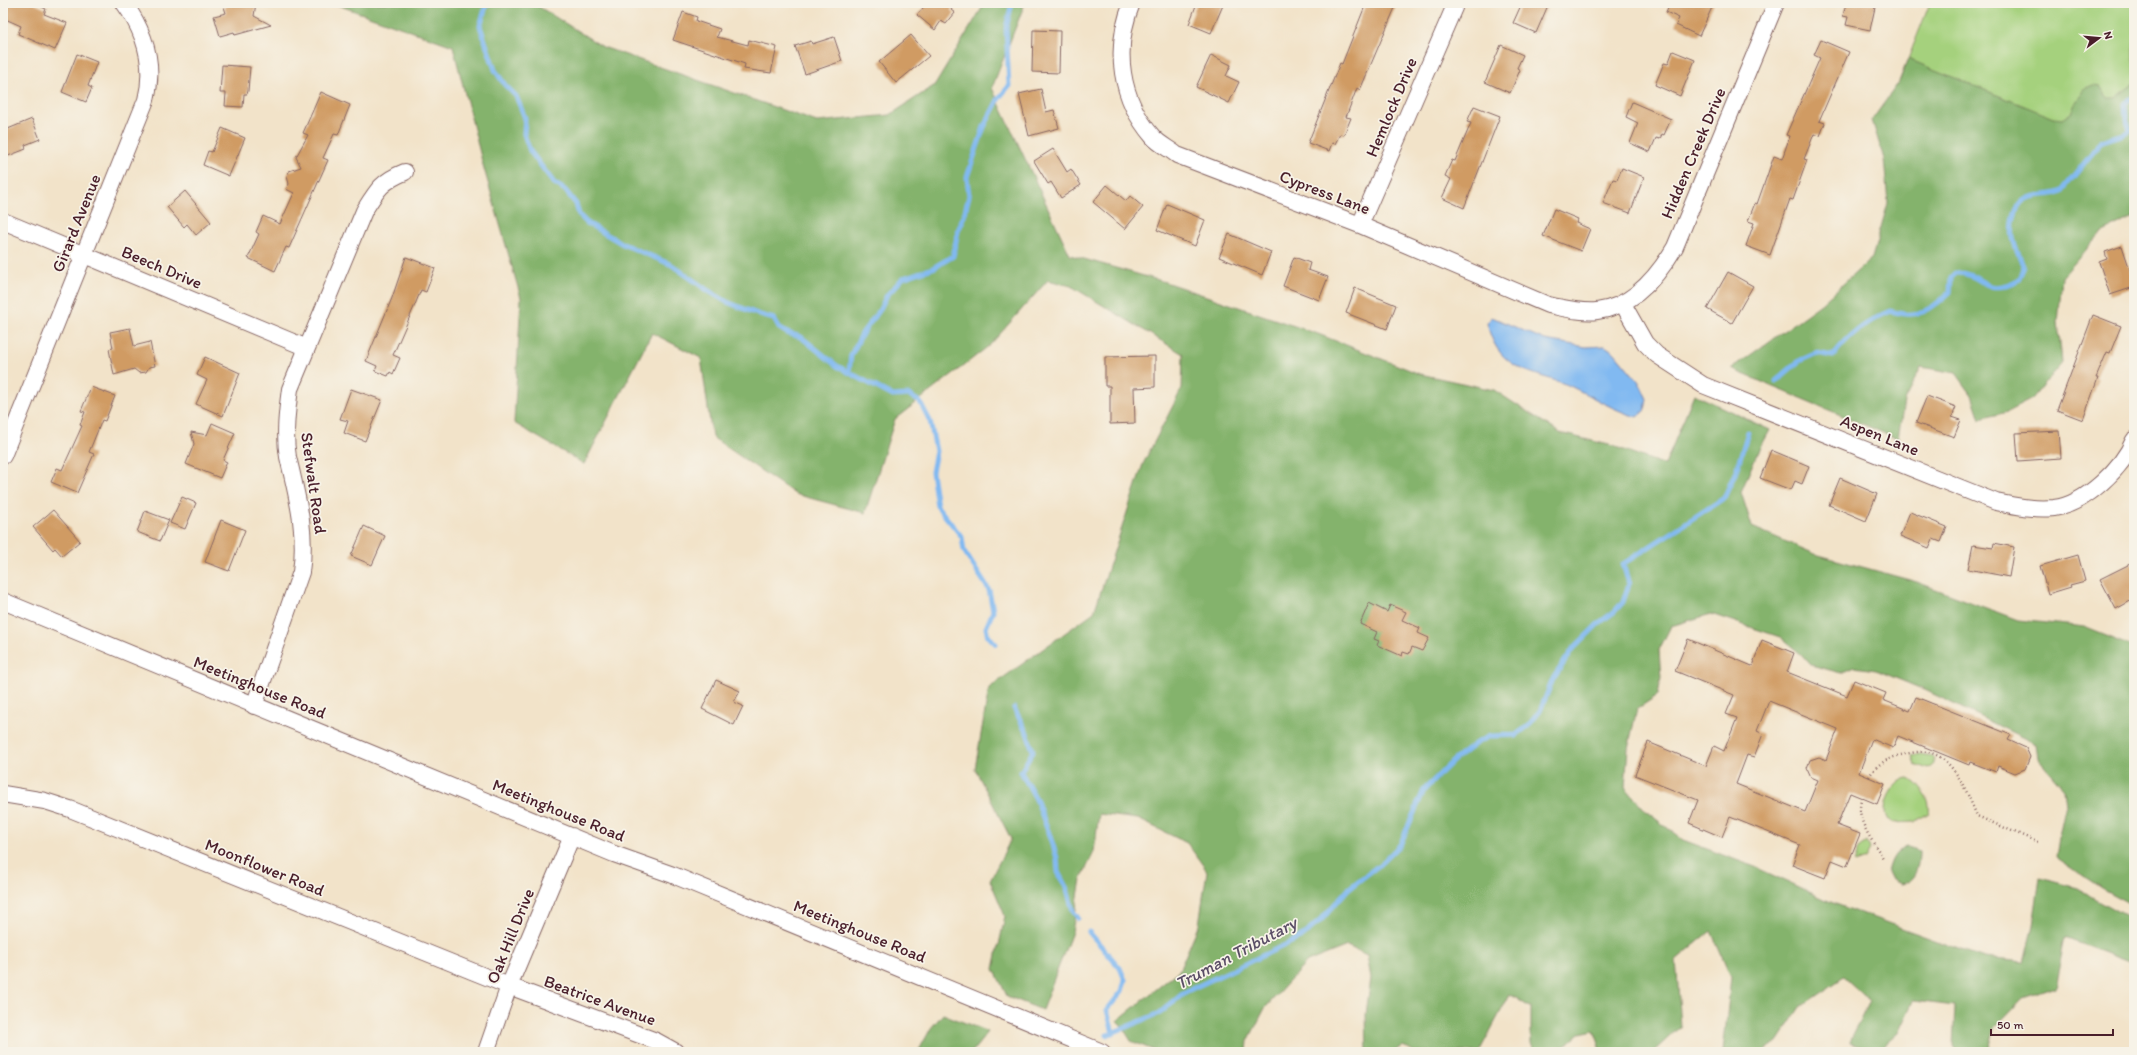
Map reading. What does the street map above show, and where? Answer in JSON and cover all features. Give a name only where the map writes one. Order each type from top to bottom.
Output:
[{"type":"street","name":"Girard Avenue","points":[[3,456],[146,100],[150,83],[150,64],[142,34],[135,19],[124,3]]},
{"type":"street","name":"Cypress Lane","points":[[1132,3],[1120,50],[1121,72],[1127,96],[1153,138],[1178,155],[1360,225],[1548,304],[1578,311],[1597,311],[1623,304]]},
{"type":"street","name":"Hemlock Drive","points":[[1360,225],[1456,3]]},
{"type":"street","name":"Hidden Creek Drive","points":[[1623,304],[1661,270],[1675,247],[1776,3]]},
{"type":"street","name":"Stefwalt Road","points":[[254,706],[301,572],[304,554],[301,518],[288,456],[287,412],[290,389],[364,211],[375,193],[389,178],[405,172]]},
{"type":"street","name":"Beech Drive","points":[[3,221],[307,348]]},
{"type":"street","name":"Aspen Lane","points":[[1623,304],[1645,343],[1657,355],[1703,385],[1996,502],[2037,509],[2056,508],[2073,501],[2105,481],[2127,455],[2134,440]]},
{"type":"street","name":"Meetinghouse Road","points":[[3,601],[614,854],[673,875],[1102,1052]]},
{"type":"street","name":"Moonflower Road","points":[[3,794],[45,801],[70,810],[509,986]]},
{"type":"street","name":"Oak Hill Drive","points":[[486,1052],[509,986],[572,836]]},
{"type":"street","name":"Beatrice Avenue","points":[[509,986],[656,1041],[676,1052]]},
{"type":"path","points":[[1869,777],[1883,762],[1898,756],[1922,752],[1937,755],[1948,764],[1965,789],[1977,816],[2040,843]]},
{"type":"path","points":[[1862,798],[1859,809],[1860,818],[1883,858]]},
{"type":"green space","points":[[332,3],[533,3],[603,47],[817,122],[890,115],[935,85],[985,3],[1025,3],[992,88],[1070,255],[1165,282],[1318,334],[1420,374],[1494,390],[1560,433],[1613,446],[1665,465],[1694,394],[1770,430],[1756,456],[1741,492],[1752,527],[1815,554],[1917,582],[2018,620],[2084,627],[2134,647],[2134,906],[2101,888],[2056,857],[2066,804],[2064,789],[2038,759],[2036,744],[1927,691],[1876,670],[1854,667],[1841,673],[1811,665],[1801,654],[1780,637],[1711,614],[1671,626],[1659,650],[1661,678],[1658,695],[1637,709],[1628,748],[1625,787],[1647,812],[1683,840],[1755,867],[1833,903],[1984,958],[2024,962],[2033,925],[2040,878],[2077,888],[2134,920],[2134,964],[2065,938],[2055,987],[2023,998],[1995,1027],[1988,1052],[1957,1052],[1953,1046],[1955,1006],[1913,1001],[1898,1033],[1876,1052],[1850,1042],[1870,1001],[1844,977],[1800,1007],[1777,1042],[1763,1052],[1723,1052],[1731,977],[1711,931],[1676,960],[1681,1026],[1653,1052],[1602,1052],[1594,1030],[1580,1033],[1558,1052],[1536,1052],[1531,1043],[1531,1008],[1510,994],[1479,1052],[1414,1052],[1403,1046],[1394,1052],[1367,1052],[1366,1015],[1371,978],[1367,955],[1347,946],[1307,962],[1265,1008],[1248,1041],[1247,1052],[1158,1052],[1131,1041],[1118,1020],[1179,971],[1199,924],[1207,871],[1187,843],[1138,819],[1099,814],[1094,852],[1081,879],[1072,932],[1042,1010],[1007,996],[994,969],[1005,916],[990,880],[1011,839],[975,769],[989,688],[1094,612],[1143,464],[1182,388],[1183,354],[1071,286],[1048,280],[990,345],[895,419],[865,513],[795,494],[712,437],[701,358],[652,333],[584,464],[514,423],[521,298],[483,165],[453,46]]},
{"type":"green space","points":[[1930,3],[2134,3],[2134,167],[1899,82]]},
{"type":"green space","points":[[1908,59],[2054,118],[2062,119],[2071,113],[2074,105],[2086,88],[2093,85],[2100,86],[2108,98],[2116,98],[2134,83],[2134,217],[2101,233],[2062,277],[2058,323],[2062,362],[2032,399],[2007,412],[1980,419],[1972,395],[1956,373],[1921,367],[1904,401],[1898,439],[1731,369],[1821,304],[1872,258],[1888,203],[1884,159],[1872,120],[1899,82]]},
{"type":"green space","points":[[1920,754],[1931,756],[1934,760],[1934,764],[1928,769],[1915,764],[1912,756]]},
{"type":"green space","points":[[1909,778],[1913,780],[1924,792],[1928,803],[1929,813],[1914,822],[1891,823],[1885,812],[1888,797],[1897,784]]},
{"type":"green space","points":[[1867,842],[1870,850],[1865,859],[1854,863],[1859,848]]},
{"type":"green space","points":[[1907,846],[1919,851],[1917,868],[1910,880],[1900,884],[1892,880],[1888,872],[1894,856],[1899,850]]},
{"type":"green space","points":[[943,1014],[988,1032],[972,1052],[918,1052],[931,1028]]},
{"type":"water","points":[[1492,317],[1545,340],[1586,347],[1605,346],[1614,352],[1639,382],[1647,399],[1645,410],[1637,417],[1628,414],[1570,386],[1522,369],[1506,358],[1499,351],[1493,341],[1487,323]]},
{"type":"building","points":[[3,3],[33,3],[46,9],[44,14],[67,23],[55,50],[18,34],[21,26],[3,18]]},
{"type":"building","points":[[226,3],[256,3],[254,16],[271,25],[235,35],[234,32],[220,36],[214,16],[226,13],[224,7],[227,6]]},
{"type":"building","points":[[927,3],[956,3],[951,10],[955,13],[946,24],[941,21],[935,30],[917,15]]},
{"type":"building","points":[[1197,3],[1224,3],[1211,33],[1189,24]]},
{"type":"building","points":[[1370,3],[1397,3],[1360,90],[1357,88],[1346,117],[1351,118],[1344,135],[1340,134],[1335,144],[1332,143],[1329,151],[1308,143],[1365,6],[1368,7]]},
{"type":"building","points":[[1522,3],[1549,3],[1536,33],[1513,23]]},
{"type":"building","points":[[1670,3],[1714,3],[1699,36],[1676,25],[1679,18],[1666,12]]},
{"type":"building","points":[[1846,3],[1876,3],[1870,30],[1846,25],[1848,17],[1843,16]]},
{"type":"building","points":[[683,12],[697,17],[696,21],[720,29],[717,37],[748,45],[749,40],[777,47],[771,73],[744,69],[745,64],[673,40]]},
{"type":"building","points":[[1033,30],[1060,31],[1059,73],[1032,72]]},
{"type":"building","points":[[911,35],[929,56],[896,83],[879,62]]},
{"type":"building","points":[[834,37],[842,61],[805,74],[795,46],[811,41],[812,44]]},
{"type":"building","points":[[1821,40],[1849,52],[1819,121],[1825,123],[1820,136],[1814,134],[1804,159],[1807,160],[1793,200],[1790,199],[1770,255],[1746,246],[1754,223],[1748,221],[1755,203],[1757,204],[1774,156],[1782,159],[1790,136],[1786,135],[1820,58],[1814,55]]},
{"type":"building","points":[[1501,45],[1523,55],[1517,68],[1520,70],[1510,93],[1485,82]]},
{"type":"building","points":[[1673,51],[1695,60],[1680,96],[1655,85],[1664,63],[1668,64]]},
{"type":"building","points":[[77,54],[97,62],[88,86],[92,88],[86,102],[62,92]]},
{"type":"building","points":[[1211,55],[1231,65],[1226,76],[1239,82],[1229,103],[1196,87]]},
{"type":"building","points":[[222,65],[250,67],[248,91],[247,94],[244,94],[243,107],[225,106],[226,93],[220,93]]},
{"type":"building","points":[[1041,89],[1046,112],[1054,110],[1059,128],[1029,136],[1019,94]]},
{"type":"building","points":[[321,92],[350,105],[338,135],[334,134],[323,158],[328,160],[289,248],[286,247],[275,271],[248,258],[259,234],[256,232],[263,216],[280,224],[294,193],[286,189],[289,184],[287,176],[289,171],[301,167],[296,157],[308,135],[303,133]]},
{"type":"building","points":[[1632,102],[1671,119],[1664,135],[1662,134],[1660,139],[1656,138],[1650,152],[1630,143],[1638,123],[1626,117]]},
{"type":"building","points":[[1474,106],[1500,116],[1464,208],[1442,198],[1451,179],[1445,176],[1452,160],[1455,161],[1471,123],[1467,122]]},
{"type":"building","points":[[32,119],[40,139],[25,145],[26,149],[3,158],[3,131]]},
{"type":"building","points":[[222,128],[245,138],[229,176],[203,165],[208,151],[212,152]]},
{"type":"building","points":[[1053,149],[1067,172],[1071,169],[1081,185],[1061,198],[1051,182],[1048,184],[1034,161]]},
{"type":"building","points":[[1622,168],[1644,177],[1630,213],[1603,203],[1613,179],[1617,180]]},
{"type":"building","points":[[1107,185],[1126,201],[1130,196],[1143,207],[1125,229],[1093,202]]},
{"type":"building","points":[[185,191],[211,222],[196,235],[187,224],[184,227],[167,207]]},
{"type":"building","points":[[1167,204],[1205,220],[1195,246],[1157,230]]},
{"type":"building","points":[[1554,209],[1578,219],[1576,223],[1590,229],[1581,251],[1543,236]]},
{"type":"building","points":[[1229,234],[1271,252],[1262,275],[1219,257]]},
{"type":"building","points":[[2122,246],[2131,273],[2134,272],[2134,287],[2110,295],[2099,262],[2107,259],[2105,252]]},
{"type":"building","points":[[406,257],[435,268],[426,292],[421,290],[393,355],[400,358],[393,374],[390,372],[388,376],[375,371],[377,366],[366,361],[392,298]]},
{"type":"building","points":[[1294,257],[1310,263],[1308,270],[1328,277],[1319,300],[1283,286]]},
{"type":"building","points":[[1728,272],[1753,286],[1732,323],[1707,309]]},
{"type":"building","points":[[1355,288],[1396,305],[1387,329],[1346,313]]},
{"type":"building","points":[[2093,315],[2121,326],[2110,353],[2107,352],[2096,378],[2098,378],[2083,420],[2057,410]]},
{"type":"building","points":[[130,328],[134,346],[150,342],[155,366],[149,367],[146,372],[139,373],[134,369],[114,375],[109,349],[113,348],[110,332]]},
{"type":"building","points":[[1155,356],[1155,387],[1134,388],[1135,423],[1110,424],[1110,386],[1105,386],[1105,357]]},
{"type":"building","points":[[205,357],[240,373],[223,416],[196,404],[207,380],[197,375]]},
{"type":"building","points":[[91,387],[115,396],[105,421],[102,420],[89,452],[94,454],[77,493],[51,482],[57,468],[62,470],[82,426],[80,425],[85,412],[81,411]]},
{"type":"building","points":[[351,389],[382,400],[365,441],[344,433],[348,421],[340,419]]},
{"type":"building","points":[[1927,396],[1956,407],[1952,417],[1961,420],[1954,437],[1916,423]]},
{"type":"building","points":[[212,423],[235,433],[223,460],[227,462],[220,478],[186,464],[194,444],[191,432],[207,435]]},
{"type":"building","points":[[2059,431],[2061,458],[2018,461],[2016,433]]},
{"type":"building","points":[[1771,450],[1809,466],[1802,484],[1795,481],[1791,490],[1760,478]]},
{"type":"building","points":[[1840,478],[1877,494],[1866,521],[1829,505]]},
{"type":"building","points":[[182,497],[196,503],[185,529],[170,523]]},
{"type":"building","points":[[53,510],[80,541],[62,556],[55,548],[53,550],[33,527]]},
{"type":"building","points":[[145,511],[169,520],[160,541],[137,532]]},
{"type":"building","points":[[1910,512],[1947,527],[1941,542],[1933,539],[1929,548],[1900,536]]},
{"type":"building","points":[[221,520],[245,530],[229,571],[205,562]]},
{"type":"building","points":[[364,526],[385,536],[372,565],[351,556]]},
{"type":"building","points":[[1994,543],[2014,547],[2009,577],[1968,569],[1973,545],[1993,548]]},
{"type":"building","points":[[2078,555],[2085,581],[2048,594],[2040,566]]},
{"type":"building","points":[[2134,562],[2134,599],[2116,609],[2100,579]]},
{"type":"building","points":[[1369,603],[1387,612],[1390,605],[1406,612],[1402,620],[1420,628],[1418,633],[1429,638],[1422,651],[1412,647],[1409,654],[1403,652],[1402,656],[1377,645],[1379,641],[1374,639],[1377,632],[1360,624]]},
{"type":"building","points":[[1688,639],[1752,666],[1762,640],[1794,653],[1787,672],[1847,696],[1854,680],[1886,693],[1883,700],[1910,711],[1916,697],[2011,735],[2008,740],[2026,748],[2030,757],[2025,769],[2015,773],[1998,766],[1996,772],[1970,762],[1969,765],[1898,736],[1893,748],[1872,739],[1859,773],[1885,784],[1877,804],[1850,793],[1837,825],[1860,834],[1847,866],[1832,860],[1825,878],[1792,865],[1800,845],[1730,817],[1722,837],[1689,823],[1698,800],[1635,775],[1648,742],[1706,766],[1714,746],[1724,751],[1737,718],[1726,714],[1734,695],[1675,671]],"holes":[[[1769,701],[1838,729],[1826,760],[1819,757],[1810,760],[1807,768],[1811,777],[1818,780],[1805,812],[1736,784],[1747,755],[1754,757],[1763,734],[1757,731]]]},
{"type":"building","points":[[716,680],[740,691],[734,702],[743,706],[734,725],[702,709]]},
{"type":"waterway","points":[[487,3],[480,26],[495,70],[505,85],[516,96],[525,118],[524,134],[530,151],[554,183],[565,190],[576,204],[579,215],[587,223],[623,244],[672,265],[707,290],[727,302],[774,319],[779,328],[787,333],[801,337],[837,366],[893,396],[909,395],[920,402],[930,421],[936,451],[932,472],[937,506],[962,537],[964,551],[989,590],[993,611],[986,628],[988,636],[996,644]]},
{"type":"waterway","points":[[849,371],[851,355],[863,332],[879,311],[887,295],[903,278],[933,268],[953,256],[958,231],[969,196],[967,177],[984,127],[999,98],[1009,86],[1006,28],[1012,3]]},
{"type":"waterway","name":"Truman Tributary","points":[[1776,381],[1799,361],[1817,353],[1833,356],[1839,348],[1859,329],[1882,315],[1891,311],[1901,314],[1917,314],[1924,312],[1937,304],[1950,292],[1951,277],[1955,273],[1973,276],[1985,284],[1998,287],[2008,285],[2020,279],[2024,268],[2015,246],[2012,233],[2014,216],[2019,206],[2030,197],[2053,194],[2062,191],[2102,141],[2124,134],[2130,130],[2126,118],[2125,104],[2129,99],[2134,99]]},
{"type":"waterway","name":"Truman Tributary","points":[[1107,1035],[1160,1013],[1185,992],[1300,938],[1321,920],[1348,889],[1383,862],[1400,845],[1424,790],[1453,761],[1476,743],[1490,736],[1516,735],[1528,726],[1540,711],[1553,679],[1573,649],[1623,602],[1629,584],[1623,564],[1724,498],[1736,471],[1748,432]]},
{"type":"waterway","points":[[1014,708],[1027,733],[1033,751],[1021,772],[1036,799],[1057,858],[1058,872],[1067,889],[1073,911],[1078,918]]},
{"type":"waterway","points":[[1089,932],[1120,968],[1125,980],[1122,991],[1107,1010],[1113,1033]]}]
